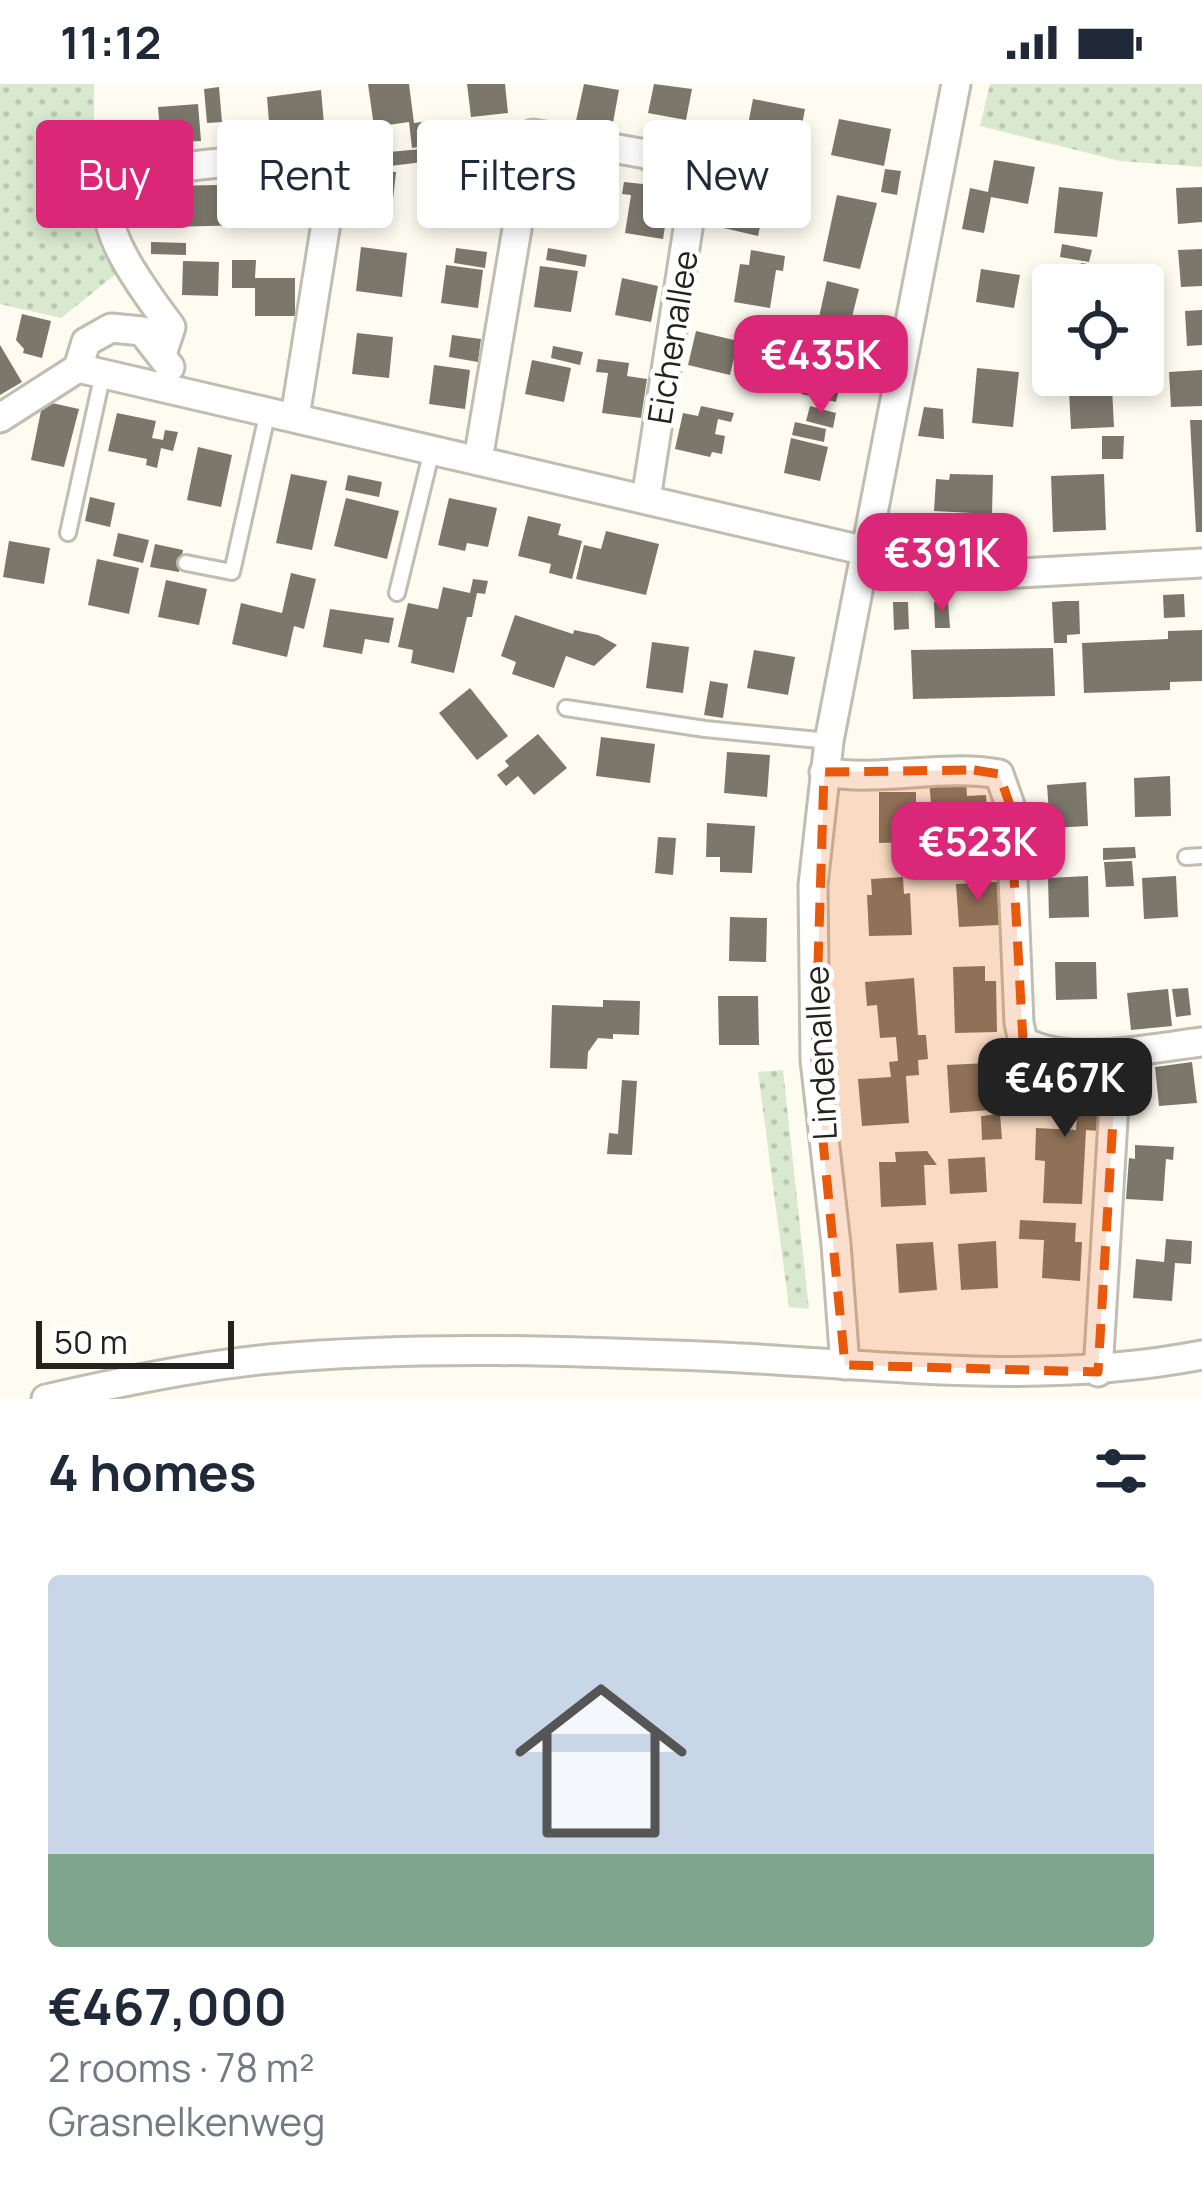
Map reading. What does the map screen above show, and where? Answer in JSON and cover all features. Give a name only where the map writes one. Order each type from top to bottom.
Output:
[{"type":"street","name":"Lindenallee","points":[[845,1364],[815,1060],[814,885],[829,741],[956,84]]},
{"type":"street","points":[[478,460],[532,134],[643,153]]},
{"type":"street","points":[[162,354],[171,327],[121,252],[107,204],[114,188],[126,177],[148,171],[288,159],[312,165],[327,180],[330,198],[282,414]]},
{"type":"street","name":"Eichenallee","points":[[646,499],[688,228]]},
{"type":"street","points":[[90,370],[86,343],[111,328],[142,332],[184,391]]},
{"type":"street","points":[[0,418],[90,370],[935,567],[1001,574],[1202,563]]},
{"type":"street","points":[[824,772],[850,777],[974,770],[999,774],[1010,805],[1019,1023],[1024,1041],[1042,1052],[1117,1053],[1202,1042]]},
{"type":"street","points":[[1099,1372],[1117,1053]]},
{"type":"street","points":[[46,1399],[110,1384],[292,1358],[476,1350],[1026,1374],[1099,1372],[1202,1355]]},
{"type":"lane","points":[[68,533],[90,370]]},
{"type":"lane","points":[[186,563],[232,572],[282,414]]},
{"type":"lane","points":[[397,593],[432,450]]},
{"type":"lane","points":[[566,708],[705,730],[829,741]]},
{"type":"highlighted area","points":[[974,770],[999,774],[1010,805],[1023,1041],[1042,1052],[1117,1053],[1098,1372],[845,1365],[815,1060],[824,772]]},
{"type":"green space","points":[[0,84],[94,84],[94,120],[36,120],[36,228],[105,228],[117,273],[61,318],[0,304]]},
{"type":"green space","points":[[990,84],[1202,84],[1202,167],[1120,161],[980,126]]},
{"type":"green space","points":[[783,1070],[809,1309],[789,1307],[758,1072]]},
{"type":"building","points":[[368,84],[409,84],[417,147],[412,148],[409,122],[373,120]]},
{"type":"building","points":[[467,84],[505,84],[508,113],[471,117]]},
{"type":"building","points":[[584,84],[619,90],[613,120],[576,120]]},
{"type":"building","points":[[654,84],[692,89],[686,120],[648,113]]},
{"type":"building","points":[[219,87],[222,120],[217,122],[207,123],[204,89]]},
{"type":"building","points":[[321,90],[324,120],[269,120],[267,97]]},
{"type":"building","points":[[753,99],[805,109],[803,120],[749,120]]},
{"type":"building","points":[[198,104],[201,141],[193,141],[193,120],[159,120],[158,107]]},
{"type":"building","points":[[839,119],[891,129],[884,166],[831,155]]},
{"type":"building","points":[[417,149],[417,163],[393,166],[393,152]]},
{"type":"building","points":[[994,160],[1035,167],[1028,204],[991,197],[984,233],[962,229],[970,188],[988,192]]},
{"type":"building","points":[[885,169],[901,171],[897,195],[881,192]]},
{"type":"building","points":[[624,182],[643,184],[643,228],[665,228],[663,239],[625,233],[631,195],[622,194]]},
{"type":"building","points":[[217,185],[217,226],[193,226],[193,186]]},
{"type":"building","points":[[1059,187],[1103,192],[1097,237],[1054,233]]},
{"type":"building","points":[[1202,187],[1202,222],[1178,224],[1176,188]]},
{"type":"building","points":[[837,195],[877,203],[860,269],[823,261]]},
{"type":"building","points":[[724,228],[760,228],[758,236]]},
{"type":"building","points":[[151,242],[186,243],[186,255],[151,254]]},
{"type":"building","points":[[1062,244],[1092,250],[1089,262],[1060,257]]},
{"type":"building","points":[[361,247],[407,253],[402,297],[356,291]]},
{"type":"building","points":[[456,248],[487,252],[485,268],[454,263]]},
{"type":"building","points":[[548,248],[587,255],[585,267],[546,260]]},
{"type":"building","points":[[1202,249],[1202,286],[1181,287],[1178,250]]},
{"type":"building","points":[[751,250],[785,256],[783,271],[776,270],[770,308],[734,302],[740,264],[749,265]]},
{"type":"building","points":[[232,260],[256,260],[255,278],[295,278],[295,316],[255,316],[255,288],[232,288]]},
{"type":"building","points":[[183,261],[219,262],[218,296],[182,295]]},
{"type":"building","points":[[446,265],[483,270],[478,308],[441,303]]},
{"type":"building","points":[[540,266],[578,271],[571,312],[534,307]]},
{"type":"building","points":[[981,269],[1020,275],[1014,308],[976,302]]},
{"type":"building","points":[[622,278],[658,286],[651,322],[615,315]]},
{"type":"building","points":[[827,281],[859,289],[850,325],[819,317]]},
{"type":"building","points":[[1202,310],[1202,345],[1187,346],[1185,311]]},
{"type":"building","points":[[22,314],[51,321],[42,358],[23,353],[16,340]]},
{"type":"building","points":[[744,328],[776,335],[772,349],[741,341]]},
{"type":"building","points":[[696,331],[738,341],[730,375],[688,365]]},
{"type":"building","points":[[357,333],[393,337],[389,378],[352,374]]},
{"type":"building","points":[[452,335],[481,339],[478,362],[449,357]]},
{"type":"building","points":[[0,345],[22,382],[0,395]]},
{"type":"building","points":[[553,346],[583,352],[580,365],[551,358]]},
{"type":"building","points":[[810,354],[845,363],[836,402],[801,394]]},
{"type":"building","points":[[598,359],[629,363],[627,376],[647,379],[641,418],[602,413],[608,373],[596,372]]},
{"type":"building","points":[[532,360],[571,368],[564,402],[525,394]]},
{"type":"building","points":[[434,365],[470,370],[465,409],[429,404]]},
{"type":"building","points":[[977,368],[1019,372],[1013,427],[972,423]]},
{"type":"building","points":[[1202,370],[1202,406],[1171,407],[1169,372]]},
{"type":"building","points":[[1069,396],[1112,396],[1114,427],[1071,429]]},
{"type":"building","points":[[43,401],[79,409],[64,467],[31,460]]},
{"type":"building","points":[[701,406],[734,413],[731,422],[718,419],[715,434],[725,436],[722,454],[712,452],[710,457],[675,449],[683,413],[698,416]]},
{"type":"building","points":[[810,406],[836,413],[833,428],[806,421]]},
{"type":"building","points":[[924,407],[943,409],[944,439],[918,436]]},
{"type":"building","points":[[117,413],[156,421],[152,438],[163,440],[165,430],[178,432],[173,451],[161,448],[157,468],[146,465],[147,459],[108,451]]},
{"type":"building","points":[[1190,420],[1202,420],[1202,532],[1196,532]]},
{"type":"building","points":[[795,422],[826,429],[824,442],[792,435]]},
{"type":"building","points":[[1102,436],[1124,436],[1123,459],[1102,459]]},
{"type":"building","points":[[791,438],[828,447],[820,481],[784,473]]},
{"type":"building","points":[[198,447],[232,455],[221,507],[187,500]]},
{"type":"building","points":[[291,474],[327,481],[312,550],[276,543]]},
{"type":"building","points":[[950,474],[993,475],[992,514],[934,511],[936,479],[949,480]]},
{"type":"building","points":[[1104,474],[1106,530],[1053,532],[1051,476]]},
{"type":"building","points":[[348,475],[382,482],[379,497],[345,490]]},
{"type":"building","points":[[90,497],[115,503],[110,527],[85,521]]},
{"type":"building","points":[[346,498],[399,511],[387,559],[334,546]]},
{"type":"building","points":[[449,498],[497,508],[488,547],[467,543],[465,551],[438,545]]},
{"type":"building","points":[[528,516],[561,524],[558,535],[582,541],[572,579],[549,573],[551,564],[518,556]]},
{"type":"building","points":[[606,531],[659,544],[646,595],[576,579],[584,545],[601,549]]},
{"type":"building","points":[[118,533],[149,540],[143,563],[113,556]]},
{"type":"building","points":[[9,541],[50,548],[44,584],[3,577]]},
{"type":"building","points":[[155,544],[183,550],[179,572],[150,567]]},
{"type":"building","points":[[97,559],[139,568],[129,614],[88,605]]},
{"type":"building","points":[[291,573],[316,579],[304,629],[294,626],[287,657],[232,644],[241,603],[282,613]]},
{"type":"building","points":[[473,579],[488,581],[485,594],[477,593],[472,617],[467,617],[454,673],[411,663],[413,650],[398,647],[408,603],[438,609],[443,587],[470,593]]},
{"type":"building","points":[[166,580],[207,589],[199,625],[158,617]]},
{"type":"building","points":[[1184,594],[1185,617],[1164,618],[1163,595]]},
{"type":"building","points":[[948,601],[950,628],[935,628],[934,602]]},
{"type":"building","points":[[1079,601],[1080,634],[1067,635],[1067,643],[1054,643],[1052,602]]},
{"type":"building","points":[[893,602],[908,602],[909,629],[894,630]]},
{"type":"building","points":[[330,609],[394,618],[389,643],[365,639],[362,654],[323,647]]},
{"type":"building","points":[[515,615],[573,634],[574,630],[598,635],[617,645],[594,666],[566,656],[554,688],[512,674],[516,662],[501,656]]},
{"type":"building","points":[[1202,630],[1202,681],[1170,682],[1170,690],[1084,693],[1082,643],[1168,639],[1168,631]]},
{"type":"building","points":[[652,642],[689,647],[683,693],[646,688]]},
{"type":"building","points":[[1053,648],[1055,696],[913,699],[911,650]]},
{"type":"building","points":[[754,650],[795,657],[788,695],[747,688]]},
{"type":"building","points":[[710,681],[728,684],[723,718],[704,715]]},
{"type":"building","points":[[470,688],[508,736],[477,760],[439,713]]},
{"type":"building","points":[[538,734],[567,768],[534,795],[518,776],[506,786],[497,775],[509,766],[505,761]]},
{"type":"building","points":[[601,737],[655,744],[650,783],[596,776]]},
{"type":"building","points":[[727,752],[770,755],[767,797],[724,793]]},
{"type":"building","points":[[1170,776],[1171,816],[1135,817],[1134,778]]},
{"type":"building","points":[[966,778],[967,796],[986,795],[989,840],[943,843],[940,802],[931,803],[929,780]]},
{"type":"building","points":[[1086,782],[1088,826],[1050,828],[1047,785]]},
{"type":"building","points":[[879,792],[916,792],[916,842],[879,843]]},
{"type":"building","points":[[707,823],[755,826],[752,873],[720,872],[720,857],[706,857]]},
{"type":"building","points":[[658,837],[676,838],[673,875],[655,873]]},
{"type":"building","points":[[1135,847],[1136,858],[1103,860],[1103,848]]},
{"type":"building","points":[[1132,861],[1134,886],[1106,887],[1104,862]]},
{"type":"building","points":[[1088,876],[1089,917],[1049,918],[1048,878]]},
{"type":"building","points":[[1176,876],[1178,917],[1144,919],[1142,878]]},
{"type":"building","points":[[903,877],[904,894],[910,893],[912,935],[869,936],[871,879]]},
{"type":"building","points":[[997,882],[999,925],[959,927],[956,884]]},
{"type":"building","points":[[730,917],[767,918],[766,962],[729,961]]},
{"type":"building","points":[[1055,962],[1096,962],[1097,999],[1056,1000]]},
{"type":"building","points":[[985,966],[985,981],[996,981],[997,1032],[955,1033],[953,967]]},
{"type":"building","points":[[914,978],[918,1035],[926,1035],[928,1059],[918,1060],[919,1075],[906,1076],[909,1123],[862,1126],[858,1079],[891,1077],[889,1062],[898,1061],[896,1037],[880,1038],[877,1005],[867,1006],[865,982]]},
{"type":"building","points":[[1188,988],[1191,1015],[1176,1017],[1172,989]]},
{"type":"building","points":[[1168,989],[1172,1026],[1131,1030],[1127,993]]},
{"type":"building","points":[[718,996],[758,996],[759,1045],[719,1045]]},
{"type":"building","points":[[603,1000],[640,1001],[639,1035],[598,1038],[588,1052],[587,1069],[550,1068],[552,1005],[603,1007]]},
{"type":"building","points":[[1192,1062],[1197,1103],[1159,1106],[1155,1067]]},
{"type":"building","points":[[988,1063],[991,1110],[950,1113],[947,1065]]},
{"type":"building","points":[[1048,1073],[1086,1075],[1084,1114],[1100,1115],[1099,1131],[1086,1130],[1082,1204],[1043,1203],[1045,1161],[1035,1160],[1036,1128],[1076,1130],[1077,1114],[1046,1112]]},
{"type":"building","points":[[622,1080],[637,1081],[632,1155],[607,1154],[609,1133],[618,1134]]},
{"type":"building","points":[[1000,1114],[1002,1139],[982,1140],[981,1116]]},
{"type":"building","points":[[1135,1145],[1174,1147],[1173,1160],[1166,1159],[1163,1201],[1126,1199],[1129,1158],[1135,1159]]},
{"type":"building","points":[[927,1151],[937,1165],[924,1165],[926,1205],[881,1207],[879,1162],[896,1162],[895,1152]]},
{"type":"building","points":[[985,1157],[987,1192],[950,1194],[948,1159]]},
{"type":"building","points":[[1020,1220],[1076,1223],[1075,1242],[1082,1242],[1080,1281],[1042,1278],[1044,1240],[1019,1239]]},
{"type":"building","points":[[1166,1239],[1192,1241],[1191,1264],[1175,1263],[1172,1301],[1133,1298],[1136,1259],[1164,1262]]},
{"type":"building","points":[[996,1241],[998,1288],[961,1290],[958,1244]]},
{"type":"building","points":[[933,1242],[937,1290],[899,1293],[896,1244]]}]
